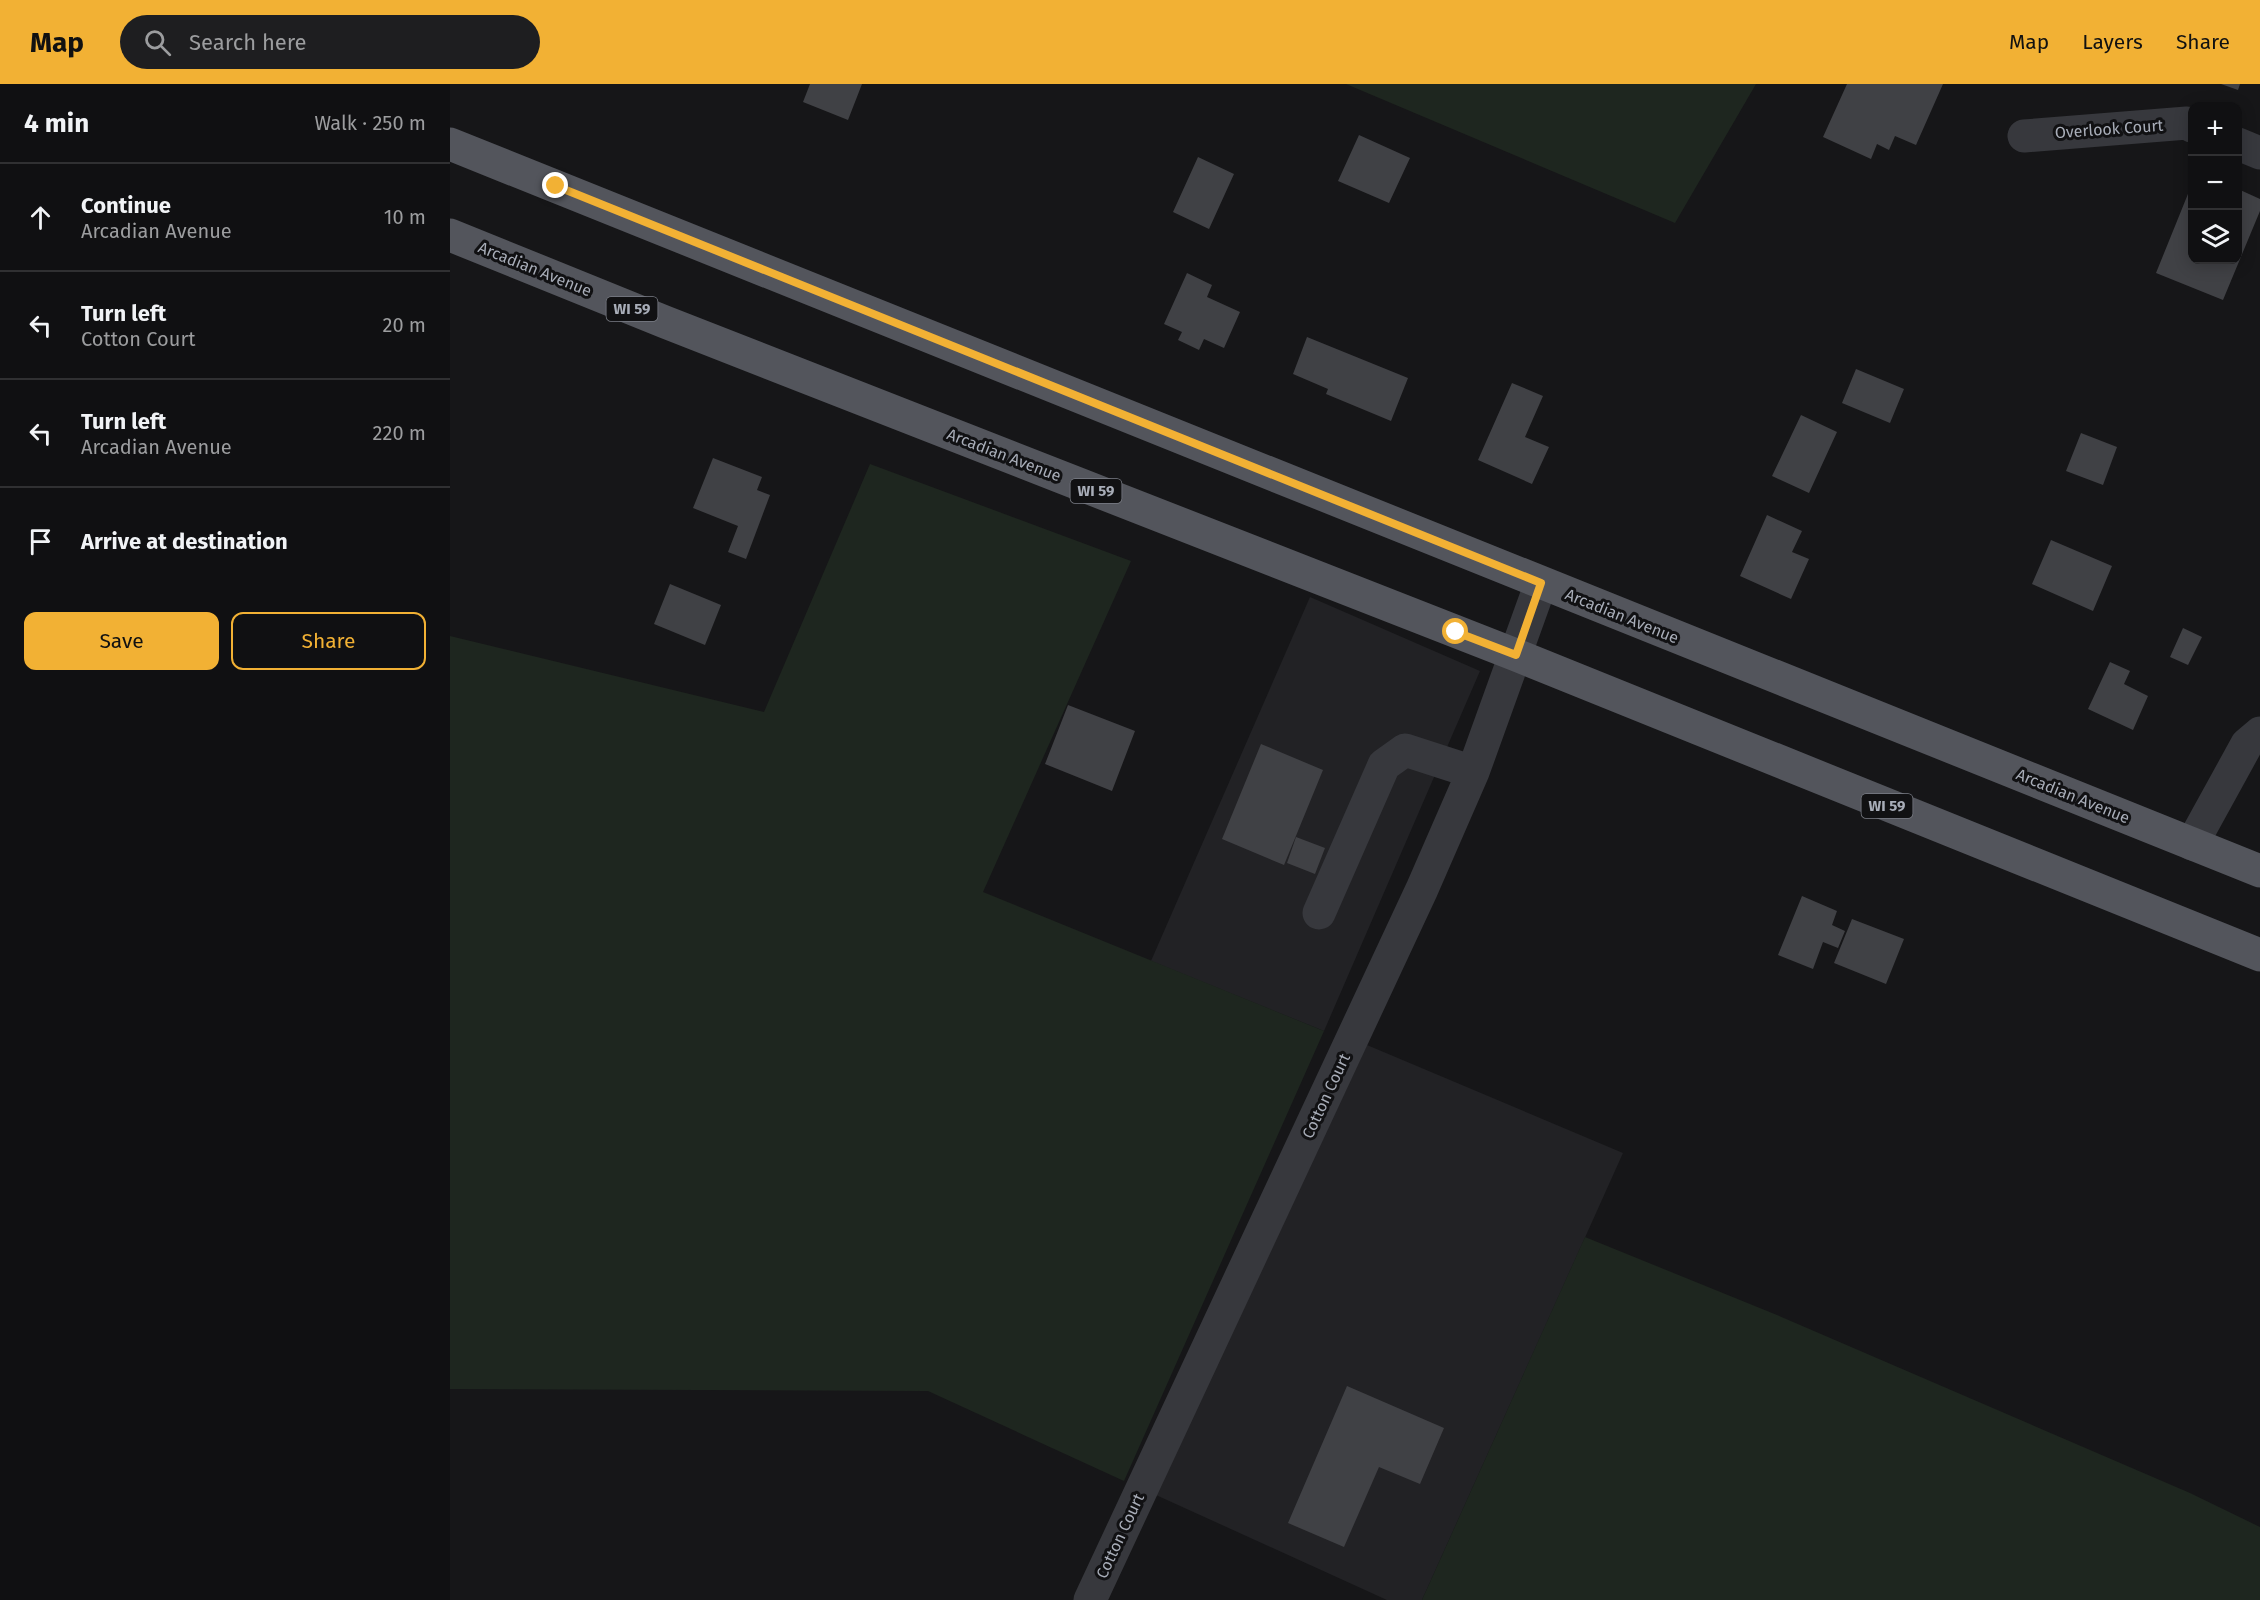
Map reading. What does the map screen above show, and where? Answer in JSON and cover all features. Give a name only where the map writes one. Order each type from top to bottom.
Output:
[{"type":"main road","name":"Arcadian Avenue","points":[[450,144],[2260,871]]},
{"type":"main road","name":"Arcadian Avenue","points":[[450,235],[693,333],[1516,655],[2260,955]]},
{"type":"street","name":"Overlook Court","points":[[2024,136],[2188,124]]},
{"type":"street","points":[[2242,146],[2260,153]]},
{"type":"street","name":"Cotton Court","points":[[1090,1600],[1422,889],[1473,772],[1541,583]]},
{"type":"street","points":[[2192,843],[2247,744],[2260,733]]},
{"type":"street","points":[[1319,913],[1384,765],[1405,750],[1473,772]]},
{"type":"shaded area","points":[[1346,84],[1756,84],[1675,223]]},
{"type":"shaded area","points":[[870,464],[1131,561],[983,892],[1324,1031],[1124,1481],[928,1391],[450,1389],[450,636],[764,712]]},
{"type":"shaded area","points":[[1310,597],[1480,671],[1324,1031],[1151,961]]},
{"type":"shaded area","points":[[1367,1045],[1623,1153],[1422,1600],[1387,1600],[1156,1495]]},
{"type":"shaded area","points":[[1585,1237],[1777,1315],[2190,1493],[2260,1527],[2260,1600],[1422,1600]]},
{"type":"building","points":[[810,84],[862,84],[848,120],[803,102]]},
{"type":"building","points":[[1847,84],[1943,84],[1916,145],[1895,136],[1889,150],[1877,144],[1871,159],[1823,137]]},
{"type":"building","points":[[2221,84],[2240,84],[2238,90]]},
{"type":"building","points":[[1359,135],[1410,158],[1389,203],[1338,181]]},
{"type":"building","points":[[1198,157],[1234,174],[1209,229],[1173,212]]},
{"type":"building","points":[[2242,191],[2260,199],[2260,211],[2242,254]]},
{"type":"building","points":[[2188,194],[2188,264],[2238,264],[2223,300],[2156,273]]},
{"type":"building","points":[[1187,273],[1212,285],[1207,297],[1240,312],[1224,348],[1204,339],[1199,350],[1178,340],[1182,332],[1164,324]]},
{"type":"building","points":[[1307,337],[1408,378],[1391,421],[1326,394],[1328,389],[1293,374]]},
{"type":"building","points":[[1856,369],[1904,389],[1890,423],[1842,403]]},
{"type":"building","points":[[1512,383],[1543,396],[1525,437],[1549,447],[1532,484],[1478,460]]},
{"type":"building","points":[[1801,415],[1837,432],[1809,493],[1772,476]]},
{"type":"building","points":[[2081,433],[2117,447],[2103,485],[2066,471]]},
{"type":"building","points":[[713,458],[762,477],[757,490],[770,495],[746,559],[728,552],[738,526],[693,508]]},
{"type":"building","points":[[1767,515],[1802,531],[1792,552],[1809,559],[1791,599],[1740,576]]},
{"type":"building","points":[[2051,540],[2112,566],[2093,611],[2032,584]]},
{"type":"building","points":[[670,584],[721,605],[705,645],[654,624]]},
{"type":"building","points":[[2183,628],[2202,637],[2188,665],[2170,657]]},
{"type":"building","points":[[2110,662],[2130,671],[2124,684],[2148,696],[2133,730],[2088,709]]},
{"type":"building","points":[[1068,705],[1135,731],[1112,791],[1045,764]]},
{"type":"building","points":[[1261,744],[1323,770],[1284,865],[1222,839]]},
{"type":"building","points":[[1296,837],[1325,848],[1315,874],[1287,863]]},
{"type":"building","points":[[1802,896],[1837,911],[1832,925],[1845,931],[1838,948],[1823,942],[1813,969],[1778,955]]},
{"type":"building","points":[[1852,919],[1904,939],[1886,984],[1834,963]]},
{"type":"building","points":[[1347,1386],[1444,1428],[1420,1484],[1379,1467],[1344,1547],[1288,1523]]},
{"type":"route","points":[[556,186],[1541,583],[1516,655],[1456,632]]}]
